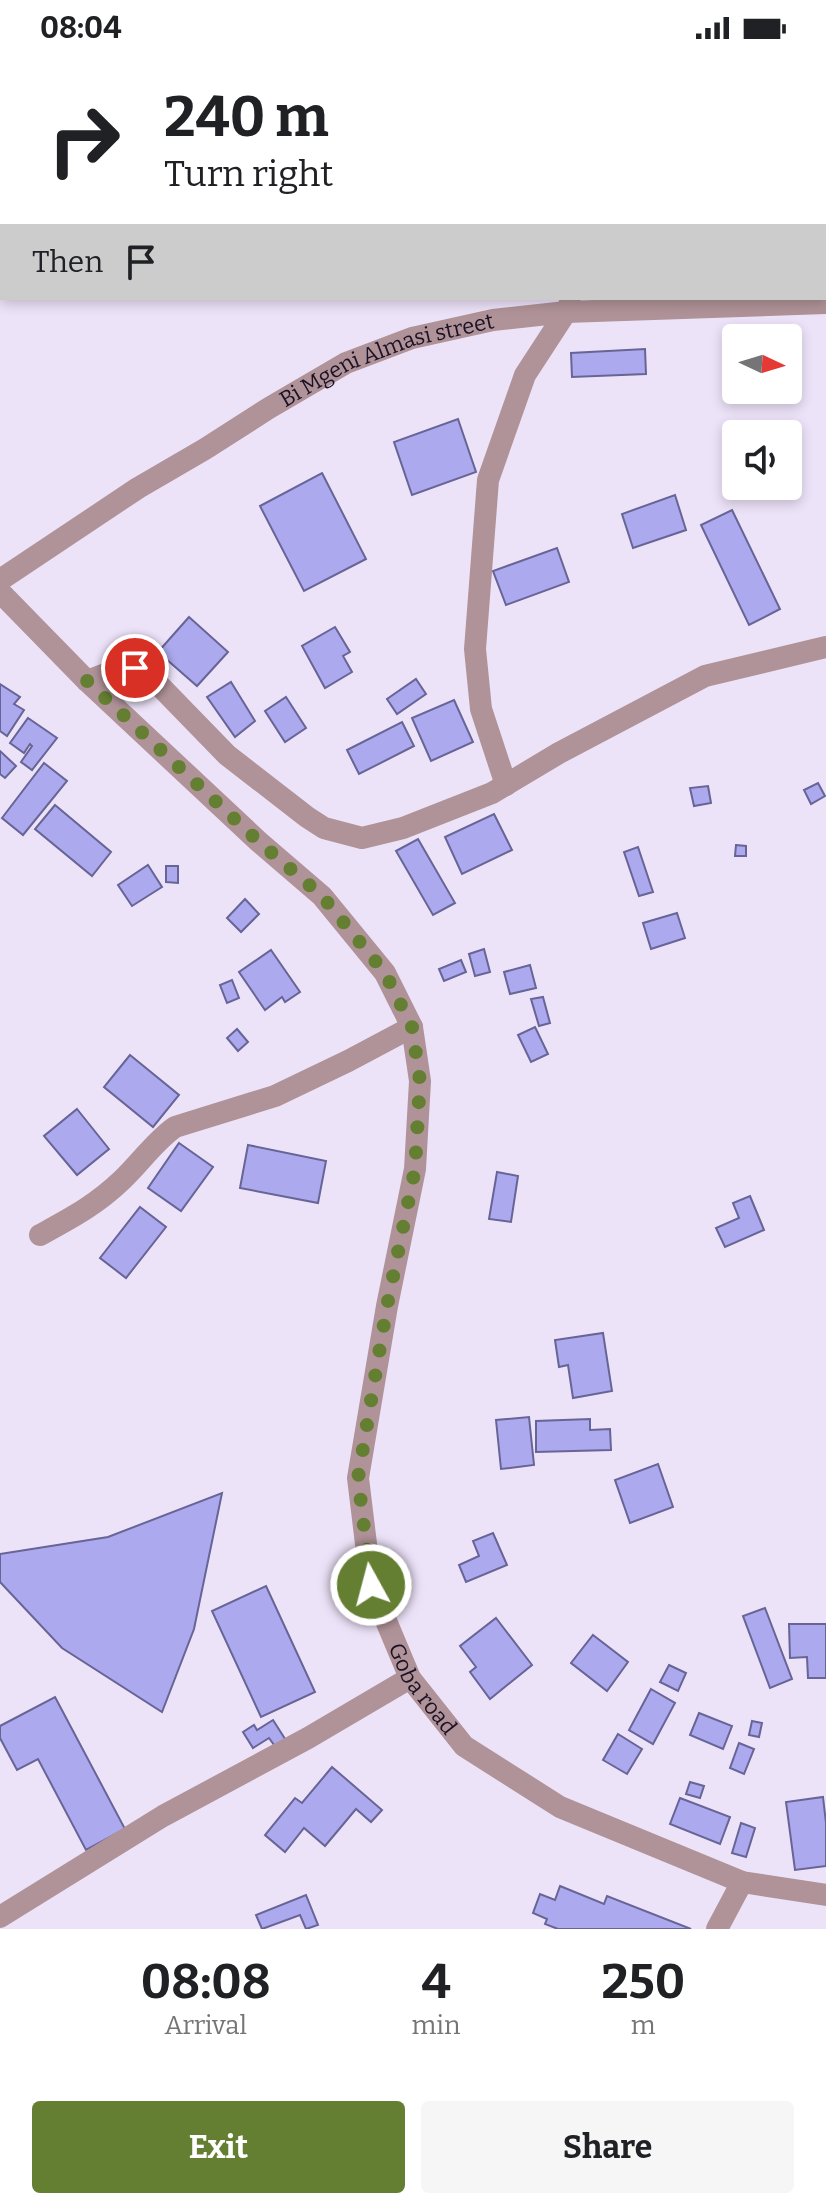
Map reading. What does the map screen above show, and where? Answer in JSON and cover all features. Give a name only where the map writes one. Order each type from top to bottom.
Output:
[{"type":"street","name":"Bi Mgeni Almasi street","points":[[0,580],[138,488],[346,363],[425,335],[569,305],[826,303]]},
{"type":"street","points":[[506,785],[481,709],[475,649],[488,480],[525,375],[569,305]]},
{"type":"street","name":"Goba road","points":[[0,592],[87,681],[258,841],[322,896],[385,973],[412,1027],[420,1081],[415,1169],[387,1306],[358,1478],[371,1585],[410,1678],[464,1746],[560,1807],[742,1882],[826,1895]]},
{"type":"street","points":[[87,681],[124,667],[135,668],[157,683],[227,755],[307,817],[324,828],[362,838],[403,828],[492,793],[559,753],[705,676],[826,647]]},
{"type":"street","points":[[40,1235],[93,1205],[175,1127],[275,1096],[412,1027]]},
{"type":"street","points":[[0,1917],[163,1816],[308,1738],[410,1678]]},
{"type":"street","points":[[717,1929],[742,1882]]},
{"type":"building","points":[[645,349],[646,374],[572,377],[571,353]]},
{"type":"building","points":[[458,419],[476,472],[412,495],[394,442]]},
{"type":"building","points":[[322,473],[366,559],[304,591],[260,506]]},
{"type":"building","points":[[675,495],[686,530],[633,548],[622,514]]},
{"type":"building","points":[[732,510],[780,609],[749,625],[701,525]]},
{"type":"building","points":[[557,548],[569,582],[506,605],[493,571]]},
{"type":"building","points":[[189,617],[228,652],[197,686],[158,652]]},
{"type":"building","points":[[335,627],[350,652],[343,656],[352,672],[325,688],[302,646]]},
{"type":"building","points":[[416,679],[426,694],[397,714],[387,699]]},
{"type":"building","points":[[231,682],[255,721],[235,737],[207,697]]},
{"type":"building","points":[[0,684],[20,697],[14,704],[24,710],[7,736],[0,731]]},
{"type":"building","points":[[286,697],[306,728],[285,742],[265,711]]},
{"type":"building","points":[[454,700],[473,742],[431,761],[412,718]]},
{"type":"building","points":[[28,718],[57,738],[32,770],[21,762],[32,746],[30,744],[24,753],[10,743]]},
{"type":"building","points":[[402,722],[414,746],[359,774],[347,750]]},
{"type":"building","points":[[0,751],[16,766],[5,778],[0,774]]},
{"type":"building","points":[[44,763],[67,781],[23,835],[2,818]]},
{"type":"building","points":[[818,783],[825,796],[811,804],[804,790]]},
{"type":"building","points":[[708,786],[711,803],[694,806],[690,788]]},
{"type":"building","points":[[55,805],[111,852],[92,876],[35,829]]},
{"type":"building","points":[[494,814],[512,850],[462,874],[445,837]]},
{"type":"building","points":[[418,839],[455,903],[433,915],[396,851]]},
{"type":"building","points":[[736,845],[746,846],[746,856],[735,856]]},
{"type":"building","points":[[638,847],[653,892],[639,896],[624,852]]},
{"type":"building","points":[[148,865],[162,887],[132,906],[118,885]]},
{"type":"building","points":[[166,866],[178,866],[178,883],[166,882]]},
{"type":"building","points":[[245,899],[259,914],[241,932],[227,918]]},
{"type":"building","points":[[677,913],[685,938],[651,949],[643,923]]},
{"type":"building","points":[[484,949],[490,972],[475,976],[469,954]]},
{"type":"building","points":[[271,950],[300,992],[285,1002],[282,997],[265,1010],[239,972]]},
{"type":"building","points":[[461,960],[466,972],[444,981],[439,969]]},
{"type":"building","points":[[530,965],[536,988],[510,994],[504,972]]},
{"type":"building","points":[[232,980],[239,998],[227,1003],[220,985]]},
{"type":"building","points":[[543,997],[550,1023],[539,1026],[531,999]]},
{"type":"building","points":[[535,1027],[548,1054],[531,1062],[518,1035]]},
{"type":"building","points":[[237,1029],[248,1042],[238,1051],[227,1038]]},
{"type":"building","points":[[130,1055],[179,1095],[153,1127],[104,1087]]},
{"type":"building","points":[[77,1109],[109,1149],[77,1175],[44,1136]]},
{"type":"building","points":[[179,1143],[213,1167],[181,1211],[148,1188]]},
{"type":"building","points":[[248,1145],[326,1161],[318,1203],[240,1188]]},
{"type":"building","points":[[497,1172],[518,1176],[511,1222],[489,1219]]},
{"type":"building","points":[[750,1196],[764,1230],[725,1247],[716,1228],[739,1218],[733,1203]]},
{"type":"building","points":[[140,1207],[166,1227],[126,1278],[100,1258]]},
{"type":"building","points":[[603,1333],[612,1391],[573,1398],[568,1365],[559,1367],[555,1340]]},
{"type":"building","points":[[529,1417],[534,1465],[501,1469],[496,1420]]},
{"type":"building","points":[[590,1419],[590,1430],[610,1429],[611,1450],[536,1452],[536,1421]]},
{"type":"building","points":[[658,1464],[673,1507],[630,1523],[615,1480]]},
{"type":"building","points":[[222,1493],[194,1629],[162,1712],[62,1648],[0,1582],[0,1554],[108,1537]]},
{"type":"building","points":[[493,1533],[507,1565],[466,1582],[459,1565],[479,1556],[473,1541]]},
{"type":"building","points":[[266,1586],[315,1692],[261,1717],[212,1611]]},
{"type":"building","points":[[765,1608],[792,1679],[770,1688],[743,1616]]},
{"type":"building","points":[[496,1618],[532,1665],[490,1699],[470,1672],[476,1667],[460,1646]]},
{"type":"building","points":[[789,1624],[826,1624],[826,1678],[808,1678],[807,1657],[790,1658]]},
{"type":"building","points":[[593,1635],[628,1662],[607,1691],[571,1663]]},
{"type":"building","points":[[669,1665],[686,1673],[678,1691],[660,1682]]},
{"type":"building","points":[[651,1689],[675,1703],[653,1744],[629,1730]]},
{"type":"building","points":[[55,1697],[125,1829],[86,1850],[38,1759],[17,1770],[0,1738],[0,1726]]},
{"type":"building","points":[[699,1713],[732,1726],[723,1749],[690,1735]]},
{"type":"building","points":[[273,1720],[287,1742],[277,1749],[269,1738],[253,1748],[243,1732],[254,1725],[257,1730]]},
{"type":"building","points":[[752,1721],[762,1723],[759,1737],[749,1735]]},
{"type":"building","points":[[618,1734],[642,1749],[627,1774],[603,1760]]},
{"type":"building","points":[[739,1743],[754,1749],[744,1774],[730,1768]]},
{"type":"building","points":[[332,1767],[382,1810],[371,1822],[356,1809],[325,1846],[304,1828],[285,1852],[265,1835],[295,1798],[302,1803]]},
{"type":"building","points":[[690,1782],[704,1786],[700,1798],[686,1794]]},
{"type":"building","points":[[823,1797],[826,1866],[795,1870],[786,1802]]},
{"type":"building","points":[[680,1798],[730,1817],[720,1844],[670,1824]]},
{"type":"building","points":[[741,1823],[755,1828],[746,1857],[732,1853]]},
{"type":"building","points":[[560,1886],[604,1904],[607,1896],[691,1929],[558,1929],[545,1924],[547,1919],[533,1913],[540,1894],[555,1900]]},
{"type":"building","points":[[306,1895],[318,1925],[306,1929],[300,1915],[262,1929],[256,1915]]},
{"type":"route","points":[[135,668],[124,667],[87,681],[258,841],[322,896],[385,973],[412,1027],[420,1081],[415,1169],[387,1306],[358,1478],[371,1585]]}]
